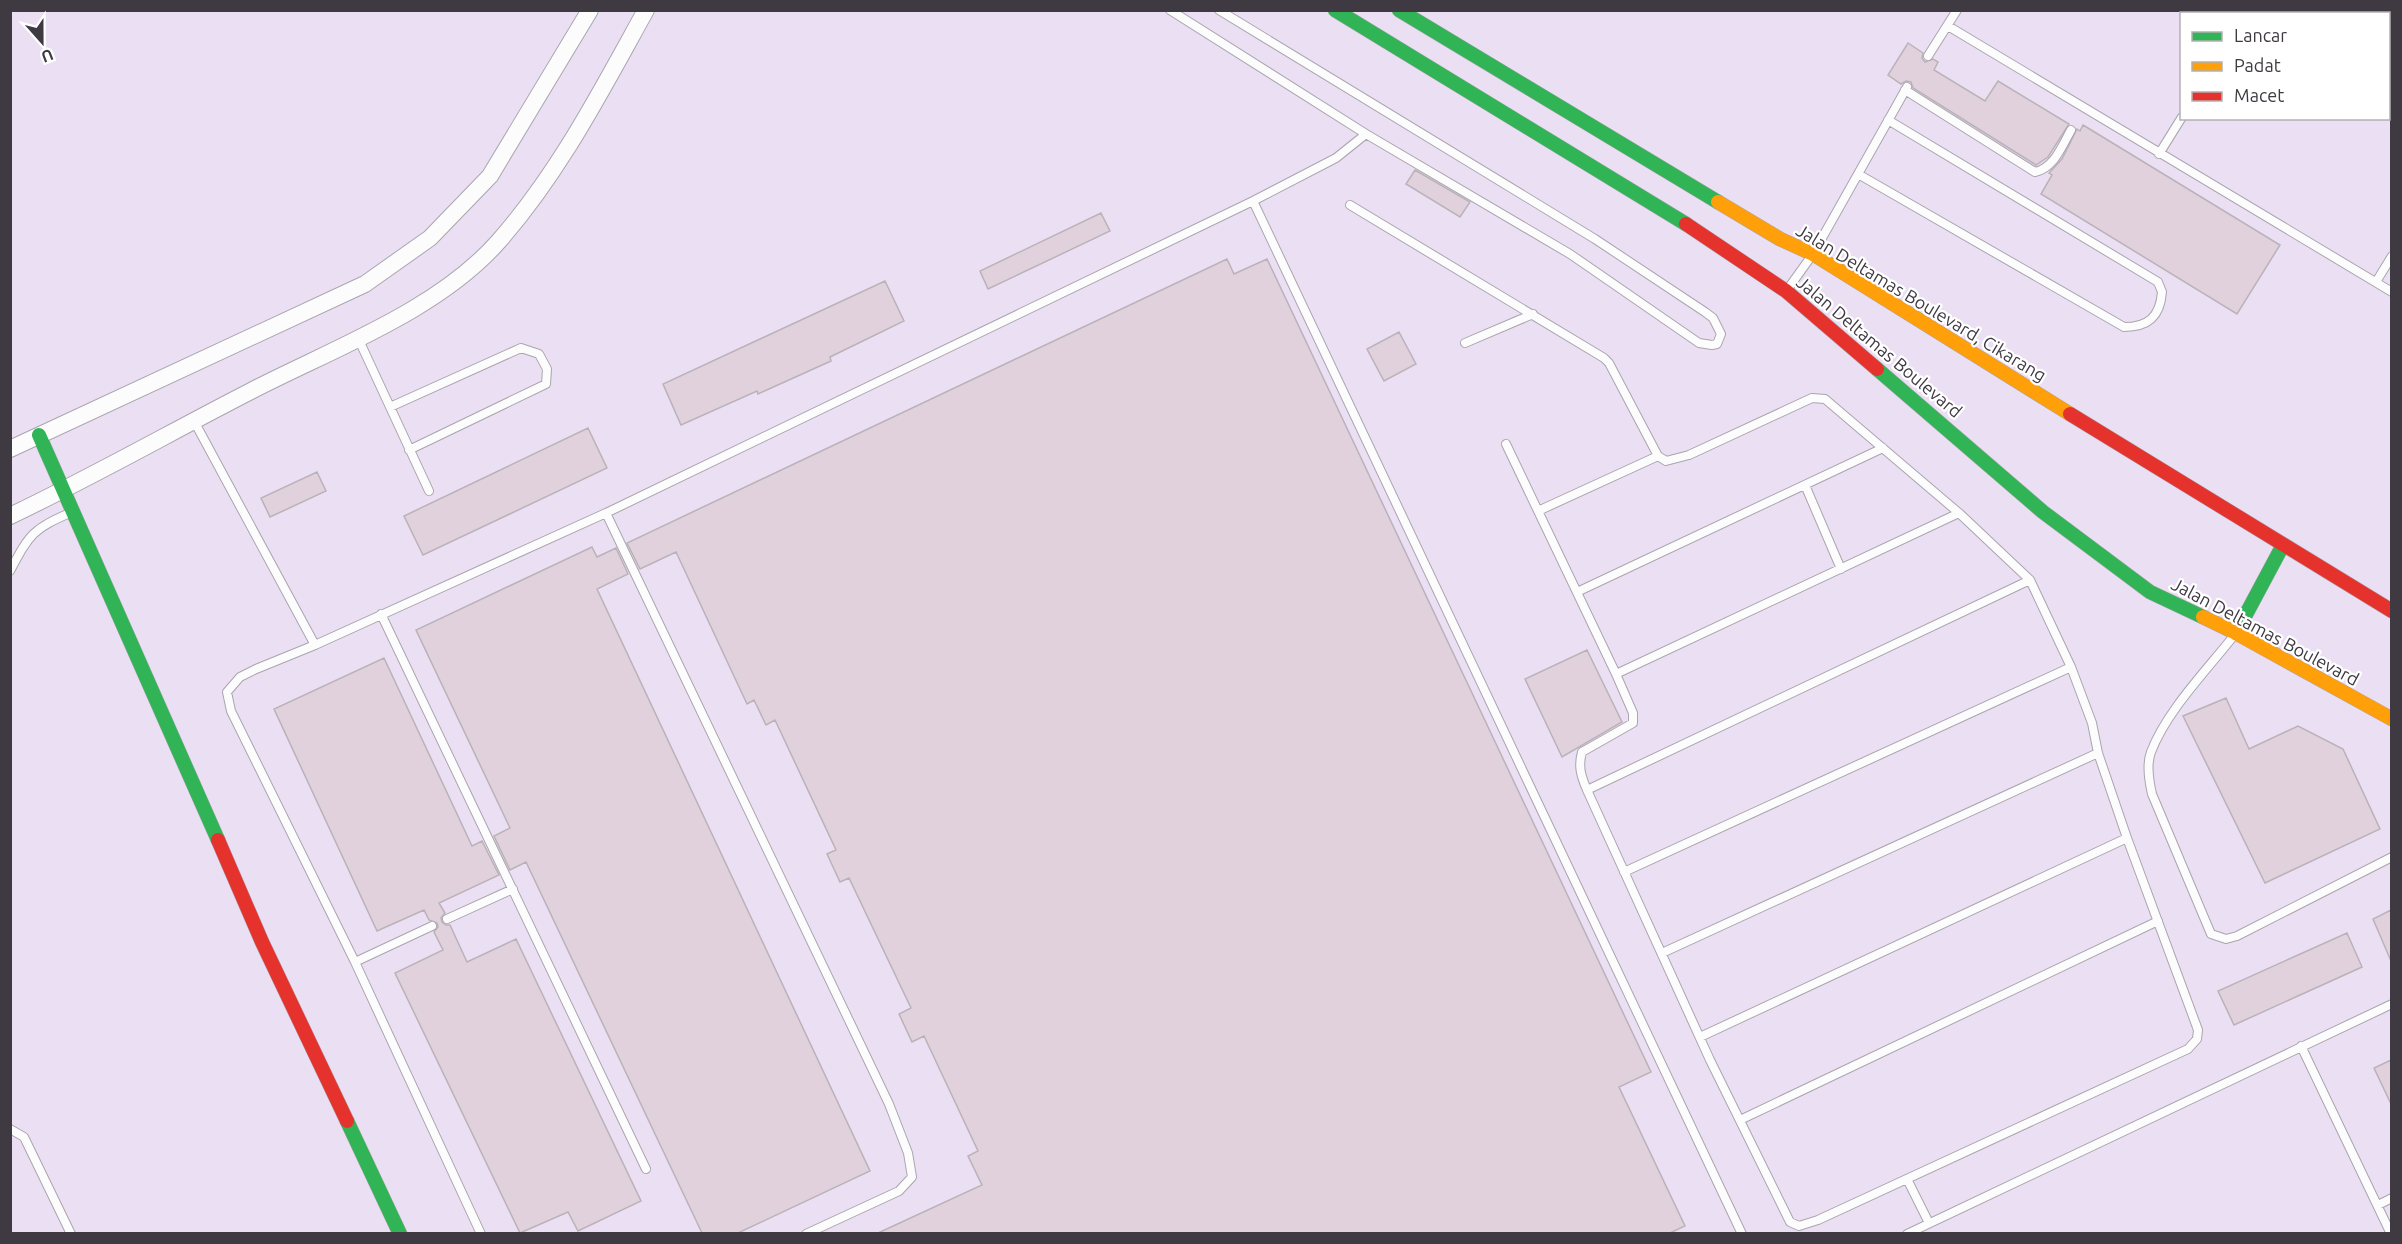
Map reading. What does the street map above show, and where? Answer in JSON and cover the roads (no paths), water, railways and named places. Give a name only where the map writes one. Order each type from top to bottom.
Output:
[{"type":"street","points":[[10,449],[365,284],[430,238],[490,176],[590,10]]},
{"type":"street","points":[[10,516],[65,490],[193,420],[358,338],[447,289],[497,244],[546,182],[586,119],[646,10]]},
{"type":"street","name":"Jalan Deltamas Boulevard","points":[[1335,10],[1671,214],[1786,291],[2043,512],[2150,592],[2236,633],[2391,719]]},
{"type":"street","name":"Jalan Deltamas Boulevard, Cikarang","points":[[1399,10],[1770,233],[1813,254],[1908,315],[2391,611]]},
{"type":"street","points":[[39,435],[262,942],[400,1233]]},
{"type":"street","points":[[2236,633],[2283,545]]},
{"type":"lane","points":[[1170,10],[1366,134],[1570,254],[1699,343],[1717,344],[1720,334],[1713,318],[1595,239],[1219,10]]},
{"type":"lane","points":[[1928,56],[1957,10]]},
{"type":"lane","points":[[1948,26],[2391,292]]},
{"type":"lane","points":[[1786,291],[1813,254],[1906,88],[2035,172],[2044,170],[2051,164],[2071,130]]},
{"type":"lane","points":[[2159,154],[2180,119]]},
{"type":"lane","points":[[1858,174],[2124,327],[2139,327],[2149,322],[2156,311],[2162,292],[2158,282],[1888,120]]},
{"type":"lane","points":[[481,1233],[355,962],[227,701],[227,692],[240,677],[606,513],[1253,201],[1336,158],[1366,134]]},
{"type":"lane","points":[[1253,201],[1742,1233]]},
{"type":"lane","points":[[1350,204],[1597,352],[1609,363],[1658,456],[1666,460],[1677,459],[1817,397],[1825,399],[1959,513],[2030,580],[2071,666],[2092,723],[2098,753],[2127,838],[2198,1030],[2197,1039],[2188,1049],[1907,1179],[1799,1226],[1790,1221],[1700,1037],[1580,772],[1582,752],[1630,727],[1634,720],[1616,674],[1506,444]]},
{"type":"lane","points":[[2376,282],[2391,256]]},
{"type":"lane","points":[[1466,343],[1533,314]]},
{"type":"lane","points":[[358,338],[429,491]]},
{"type":"lane","points":[[390,407],[521,348],[539,354],[547,369],[546,384],[409,450]]},
{"type":"lane","points":[[193,420],[315,645]]},
{"type":"lane","points":[[1577,592],[1883,448]]},
{"type":"lane","points":[[1538,511],[1658,456]]},
{"type":"lane","points":[[1805,485],[1841,569]]},
{"type":"lane","points":[[10,571],[27,537],[49,522],[72,512]]},
{"type":"lane","points":[[606,513],[889,1104],[908,1153],[912,1177],[899,1191],[806,1233]]},
{"type":"lane","points":[[1616,674],[1959,513]]},
{"type":"lane","points":[[1587,790],[2030,580]]},
{"type":"lane","points":[[381,614],[646,1169]]},
{"type":"lane","points":[[2236,633],[2169,718],[2150,754],[2148,778],[2152,794],[2211,934],[2226,939],[2237,936],[2391,857]]},
{"type":"lane","points":[[1624,872],[2071,666]]},
{"type":"lane","points":[[1662,953],[2098,753]]},
{"type":"lane","points":[[1700,1037],[2127,838]]},
{"type":"lane","points":[[447,919],[513,889]]},
{"type":"lane","points":[[1740,1120],[2158,921]]},
{"type":"lane","points":[[355,962],[432,926]]},
{"type":"lane","points":[[1907,1233],[2391,1004]]},
{"type":"lane","points":[[2301,1046],[2391,1233]]},
{"type":"lane","points":[[10,1130],[24,1137],[71,1233]]},
{"type":"lane","points":[[1907,1179],[1929,1223]]},
{"type":"lane","points":[[2378,1204],[2391,1198]]}]
